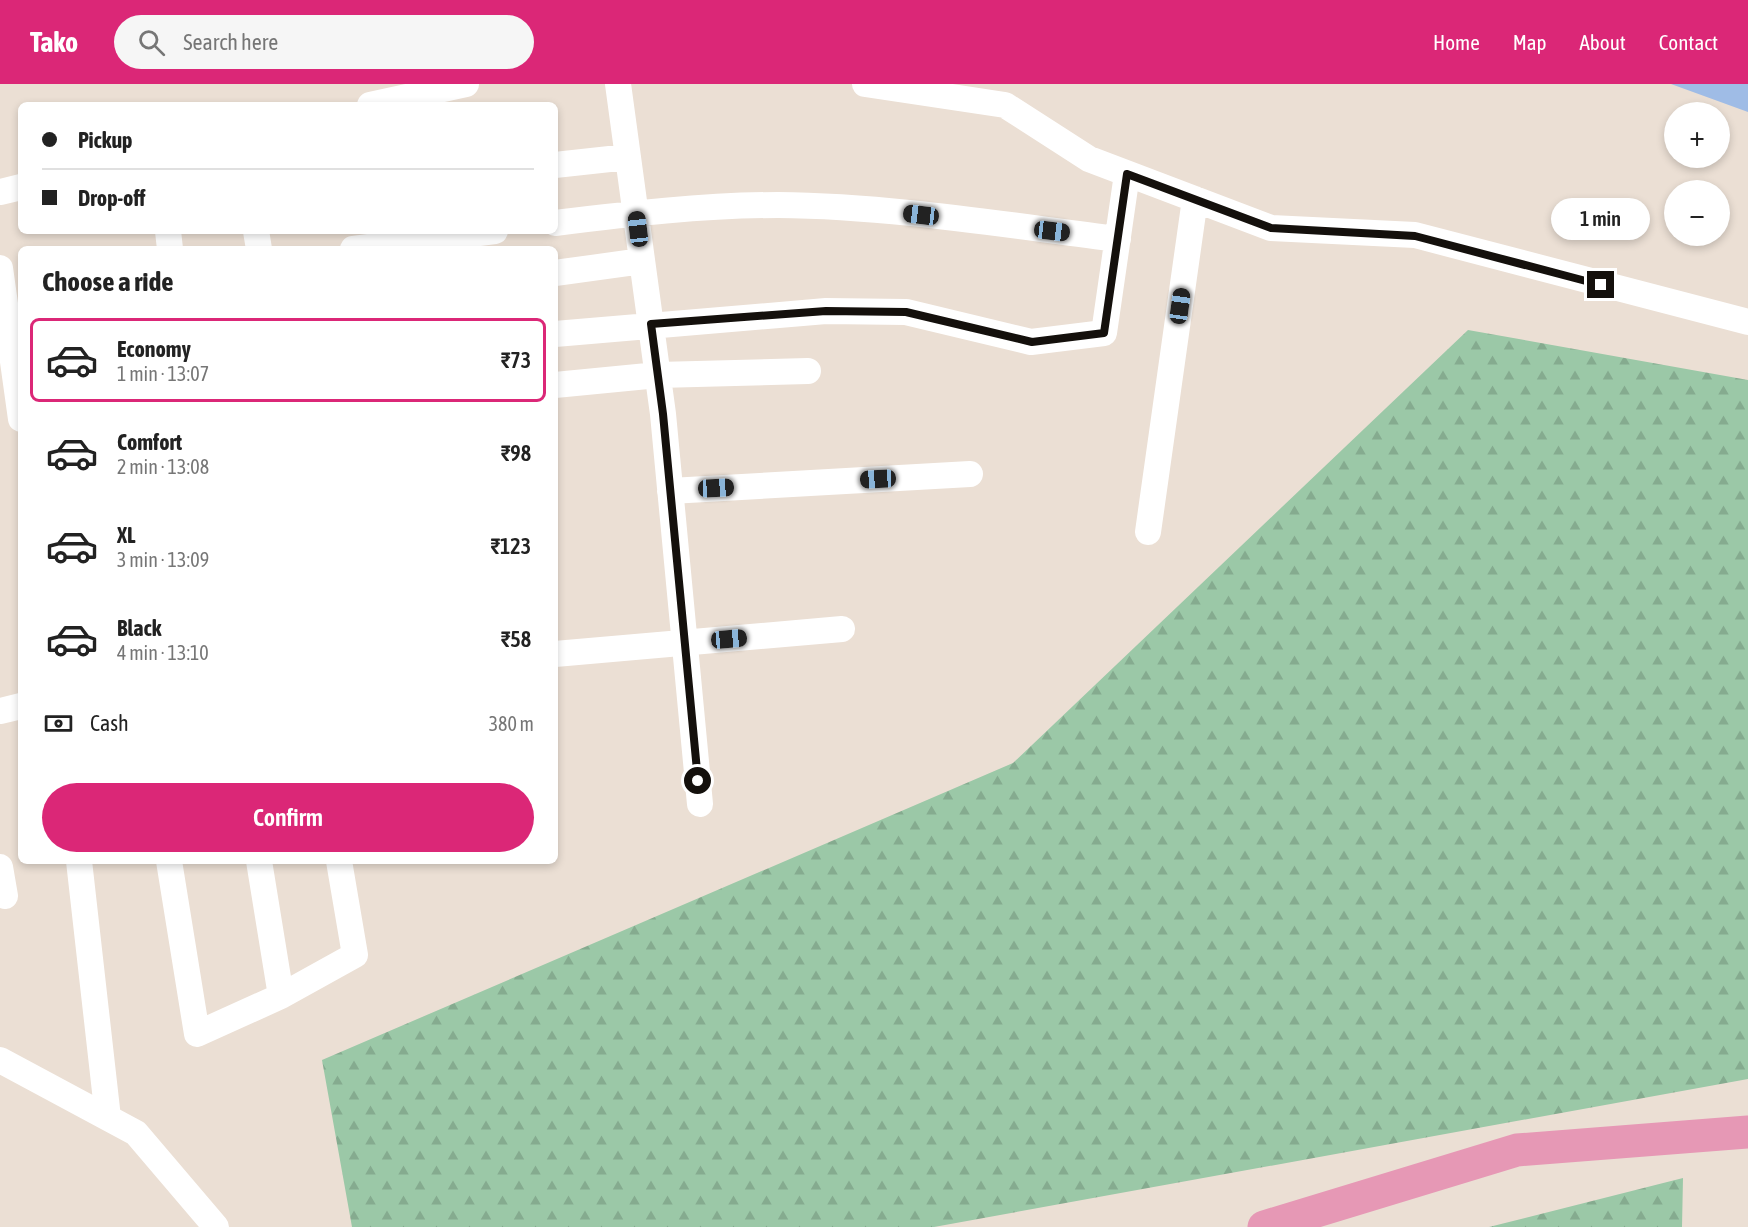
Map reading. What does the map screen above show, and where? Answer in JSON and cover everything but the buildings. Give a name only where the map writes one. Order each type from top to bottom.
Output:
[{"type":"main road","points":[[1264,1227],[1517,1150],[1748,1132]]},
{"type":"street","points":[[384,102],[466,84]]},
{"type":"street","points":[[618,84],[658,375],[700,804]]},
{"type":"street","points":[[865,84],[1005,105],[1089,159],[1271,228],[1415,236],[1748,322]]},
{"type":"street","points":[[558,165],[628,157]]},
{"type":"street","points":[[558,334],[651,324],[826,311],[906,312],[1032,342],[1104,333],[1127,174]]},
{"type":"street","points":[[0,192],[18,188]]},
{"type":"street","points":[[1148,532],[1195,200]]},
{"type":"street","points":[[558,224],[636,213],[777,205],[877,210],[1118,239]]},
{"type":"street","points":[[375,246],[471,234]]},
{"type":"street","points":[[0,255],[18,267]]},
{"type":"street","points":[[558,273],[642,261]]},
{"type":"street","points":[[0,268],[18,397]]},
{"type":"street","points":[[558,385],[658,375],[808,370]]},
{"type":"street","points":[[670,491],[970,474]]},
{"type":"street","points":[[558,654],[842,629]]},
{"type":"street","points":[[0,711],[18,707]]},
{"type":"street","points":[[79,864],[108,1118]]},
{"type":"street","points":[[169,864],[197,1034],[281,996],[355,955],[340,864]]},
{"type":"street","points":[[259,864],[281,996]]},
{"type":"street","points":[[0,867],[5,896]]},
{"type":"street","points":[[0,1060],[136,1133],[216,1227]]},
{"type":"green space","points":[[1468,330],[1748,380],[1748,1079],[934,1227],[352,1227],[322,1060],[1013,763]]},
{"type":"green space","points":[[1683,1178],[1682,1227],[1489,1227]]},
{"type":"water","points":[[1671,84],[1748,84],[1748,112],[1730,105],[1730,102],[1720,102]]},
{"type":"route","points":[[698,781],[663,414],[651,324],[826,311],[906,312],[1032,342],[1104,333],[1127,174],[1271,228],[1415,236],[1601,285]]}]
